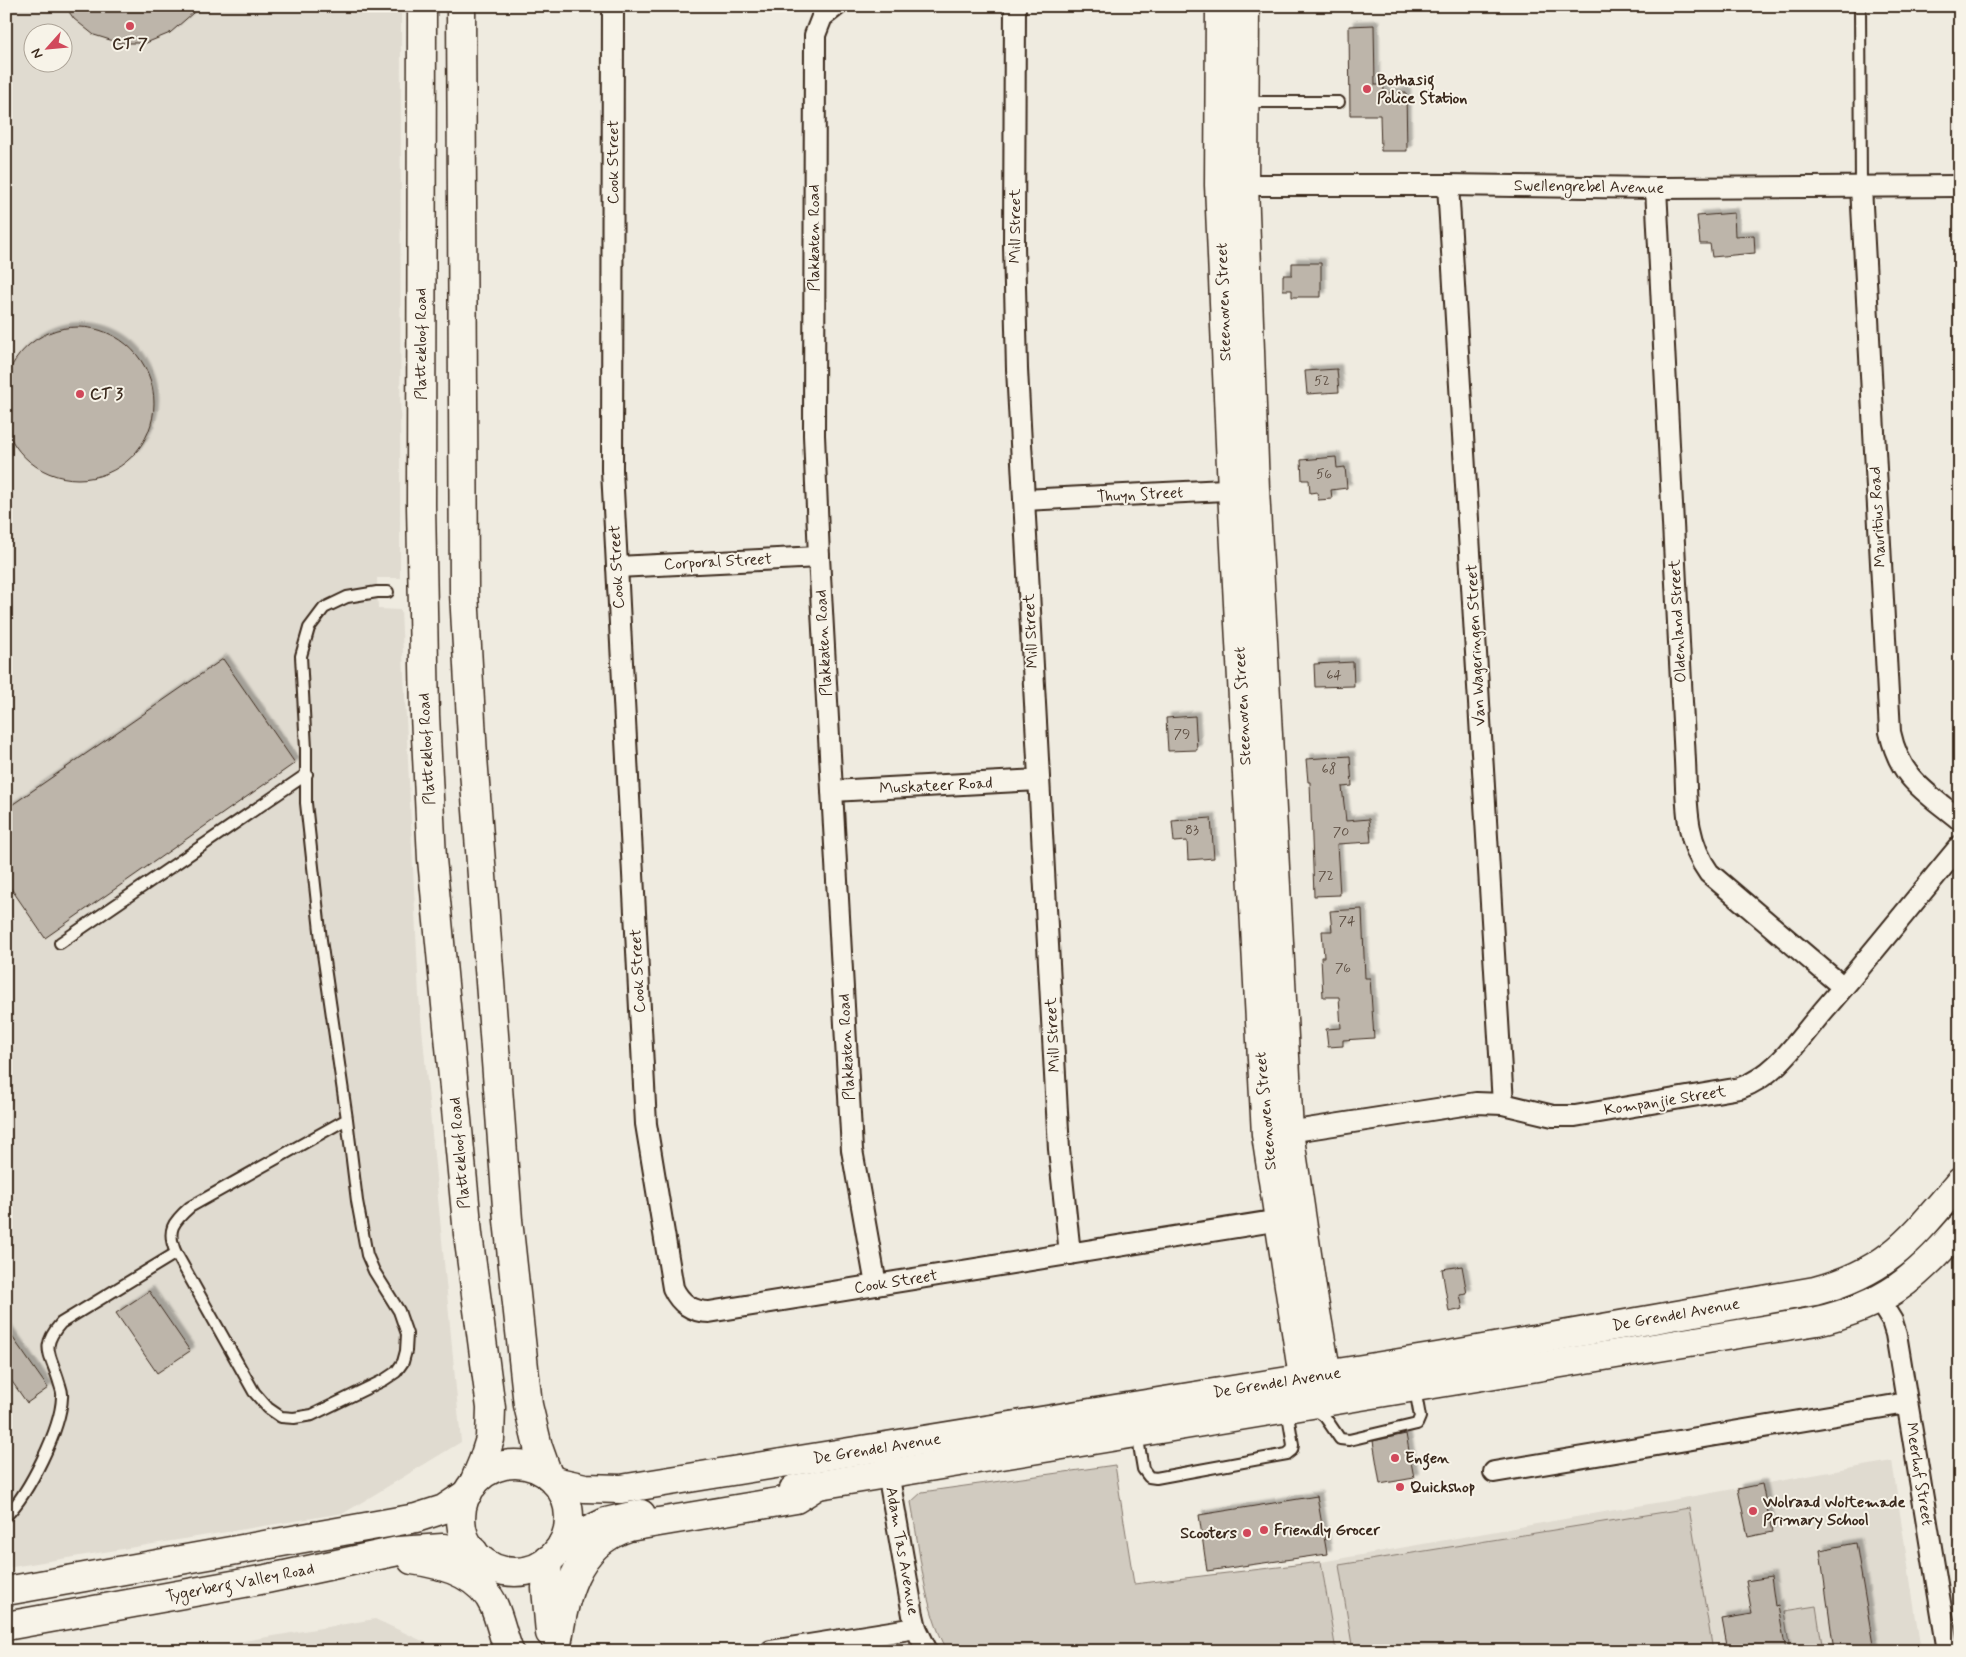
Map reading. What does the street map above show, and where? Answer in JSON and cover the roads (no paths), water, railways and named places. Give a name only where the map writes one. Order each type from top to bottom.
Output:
[{"type":"main road","name":"Plattekloof Road","points":[[422,6],[421,505],[425,715],[432,859],[468,1234],[491,1408],[490,1439],[462,1511],[462,1525],[467,1540],[502,1585],[510,1614],[514,1651]]},
{"type":"main road","points":[[461,6],[464,592],[473,757],[508,1220],[528,1405],[538,1446],[551,1478],[564,1496],[568,1508],[568,1526],[556,1551],[546,1598],[552,1651]]},
{"type":"main road","name":"Steenoven Street","points":[[1220,6],[1232,102]]},
{"type":"main road","name":"Steenoven Street","points":[[1245,6],[1232,102],[1231,185],[1244,489],[1278,1134],[1313,1397]]},
{"type":"main road","name":"De Grendel Avenue","points":[[1313,1397],[1446,1356],[1803,1293],[1836,1284],[1872,1270],[1901,1249],[1960,1182]]},
{"type":"main road","name":"De Grendel Avenue","points":[[551,1478],[585,1488],[621,1490],[886,1460],[1138,1419],[1414,1386],[1817,1321],[1843,1314],[1879,1300],[1902,1285],[1928,1263],[1960,1228]]},
{"type":"main road","points":[[1879,1300],[1878,1288],[1882,1275],[1901,1249]]},
{"type":"main road","points":[[1836,1284],[1858,1287],[1879,1300]]},
{"type":"main road","name":"De Grendel Avenue","points":[[556,1551],[606,1522],[818,1485],[886,1460]]},
{"type":"main road","points":[[471,1489],[486,1473],[506,1465],[528,1466],[551,1478]]},
{"type":"main road","points":[[556,1651],[563,1608],[573,1579],[587,1555],[609,1535],[630,1527],[796,1499],[818,1485]]},
{"type":"main road","name":"Tygerberg Valley Road","points":[[6,1591],[416,1518],[444,1509],[471,1489]]},
{"type":"main road","name":"Tygerberg Valley Road","points":[[6,1626],[150,1601],[422,1548],[453,1548],[484,1560]]},
{"type":"main road","points":[[484,1560],[506,1571],[522,1571],[535,1568],[556,1551]]},
{"type":"main road","points":[[332,1565],[410,1560],[439,1564],[454,1570],[474,1581],[489,1597],[494,1605],[509,1651]]},
{"type":"street","name":"Cook Street","points":[[613,6],[612,470],[646,1124],[673,1288],[676,1295],[688,1307],[701,1312],[709,1312],[1289,1219]]},
{"type":"street","name":"Plakkaten Road","points":[[836,6],[822,17],[815,34],[814,435],[852,1150],[876,1285]]},
{"type":"street","name":"Mill Street","points":[[1015,6],[1014,245],[1017,369],[1059,1149],[1070,1254]]},
{"type":"street","name":"Swellengrebel Avenue","points":[[1231,185],[1448,185],[1656,188],[1960,186]]},
{"type":"street","name":"Van Wageringen Street","points":[[1448,185],[1503,1104]]},
{"type":"street","name":"Mauritius Road","points":[[1861,187],[1890,732],[1897,758],[1911,779],[1960,820]]},
{"type":"street","name":"Oldenland Street","points":[[1656,188],[1685,770],[1688,818],[1692,842],[1696,853],[1709,873],[1843,988]]},
{"type":"street","name":"Thuyn Street","points":[[1024,500],[1244,489]]},
{"type":"street","name":"Corporal Street","points":[[617,568],[819,556]]},
{"type":"street","name":"Muskateer Road","points":[[832,791],[1039,780]]},
{"type":"street","name":"Kompanjie Street","points":[[1278,1134],[1476,1103],[1503,1104],[1540,1114],[1565,1117],[1740,1088],[1768,1074],[1843,988],[1960,846]]},
{"type":"street","name":"Meerhof Street","points":[[1879,1300],[1892,1321],[1896,1334],[1948,1651]]},
{"type":"street","points":[[1494,1472],[1907,1403]]},
{"type":"street","name":"Adam Tas Avenue","points":[[886,1460],[916,1628],[927,1651]]},
{"type":"street","points":[[771,1651],[916,1628]]},
{"type":"lane","points":[[1860,6],[1861,187]]},
{"type":"lane","points":[[1232,102],[1339,102]]},
{"type":"lane","points":[[348,1119],[190,1207],[180,1216],[171,1232],[171,1242],[176,1253],[254,1392],[268,1408],[280,1417],[294,1418],[312,1415],[384,1380],[396,1372],[403,1362],[406,1351],[407,1334],[399,1311],[374,1271],[367,1255],[356,1201],[348,1119],[321,940],[306,803],[301,656],[309,628],[324,608],[347,597],[388,592]]},
{"type":"lane","points":[[60,943],[306,774]]},
{"type":"lane","points":[[6,1516],[32,1479],[56,1432],[63,1396],[47,1344],[51,1335],[62,1323],[176,1253]]},
{"type":"lane","points":[[1313,1397],[1335,1434],[1342,1440],[1413,1426],[1419,1422],[1420,1417],[1414,1386]]},
{"type":"lane","points":[[1138,1419],[1143,1469],[1147,1476],[1156,1478],[1286,1454],[1292,1450],[1313,1397]]},
{"type":"place","name":"CT 7","points":[[130,26]]},
{"type":"place","name":"Bothasig Police Station","points":[[1367,89]]},
{"type":"place","name":"CT 3","points":[[80,394]]},
{"type":"place","name":"Engen","points":[[1395,1458]]},
{"type":"place","name":"Quickshop","points":[[1400,1487]]},
{"type":"place","name":"Wolraad Woltemade Primary School","points":[[1753,1511]]},
{"type":"place","name":"Friendly Grocer","points":[[1264,1530]]},
{"type":"place","name":"Scooters","points":[[1247,1533]]}]
